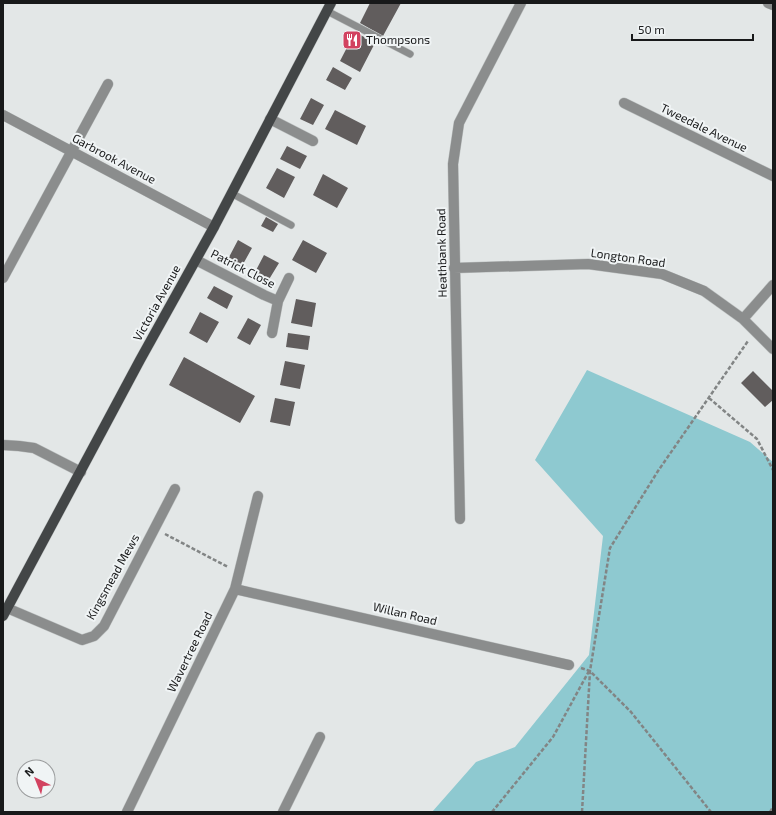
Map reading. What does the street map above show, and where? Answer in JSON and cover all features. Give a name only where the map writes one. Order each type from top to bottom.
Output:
[{"type":"main road","name":"Victoria Avenue","points":[[5,612],[140,360],[214,227],[329,7]]},
{"type":"street","name":"Heathbank Road","points":[[460,519],[454,268],[454,164],[459,123],[521,3]]},
{"type":"street","points":[[768,3],[773,5]]},
{"type":"street","points":[[3,278],[108,84]]},
{"type":"street","name":"Tweedale Avenue","points":[[624,103],[773,176]]},
{"type":"street","name":"Garbrook Avenue","points":[[3,115],[214,227]]},
{"type":"street","points":[[270,119],[313,141]]},
{"type":"street","name":"Patrick Close","points":[[196,260],[278,301]]},
{"type":"street","name":"Longton Road","points":[[454,268],[588,264],[662,274],[704,290],[743,320],[773,349]]},
{"type":"street","name":"Patrick Close","points":[[272,333],[278,301],[289,278]]},
{"type":"street","points":[[743,320],[773,285]]},
{"type":"street","points":[[3,445],[34,448],[80,472]]},
{"type":"street","name":"Kingsmead Mews","points":[[5,612],[82,640],[94,636],[104,626],[175,490]]},
{"type":"street","name":"Wavertree Road","points":[[127,812],[235,589],[258,496]]},
{"type":"street","name":"Willan Road","points":[[235,589],[570,665]]},
{"type":"street","points":[[283,812],[320,737]]},
{"type":"lane","points":[[329,7],[410,54]]},
{"type":"lane","points":[[231,193],[291,225]]},
{"type":"path","points":[[582,812],[590,670],[610,548],[658,471],[755,331]]},
{"type":"path","points":[[709,398],[757,439],[773,470]]},
{"type":"path","points":[[155,528],[239,573]]},
{"type":"path","points":[[492,812],[553,737],[590,670]]},
{"type":"path","points":[[590,670],[631,712],[711,812]]},
{"type":"path","points":[[770,812],[773,807]]},
{"type":"shaded area","points":[[587,370],[750,442],[773,462],[773,812],[432,812],[476,762],[515,747],[589,655],[603,536],[535,460]]},
{"type":"building","points":[[370,3],[401,3],[383,36],[360,23]]},
{"type":"building","points":[[355,32],[375,43],[360,72],[340,61]]},
{"type":"building","points":[[333,67],[352,78],[345,90],[326,80]]},
{"type":"building","points":[[311,98],[324,105],[313,125],[300,119]]},
{"type":"building","points":[[335,110],[366,126],[357,145],[325,129]]},
{"type":"building","points":[[287,146],[307,156],[300,169],[280,159]]},
{"type":"building","points":[[277,168],[295,177],[284,198],[266,188]]},
{"type":"building","points":[[323,174],[348,188],[337,208],[313,195]]},
{"type":"building","points":[[266,217],[278,224],[273,232],[261,226]]},
{"type":"building","points":[[238,240],[252,248],[242,266],[228,259]]},
{"type":"building","points":[[303,240],[327,253],[316,273],[292,260]]},
{"type":"building","points":[[264,255],[279,263],[268,281],[254,274]]},
{"type":"building","points":[[214,286],[233,296],[227,309],[207,298]]},
{"type":"building","points":[[296,299],[316,303],[312,327],[291,323]]},
{"type":"building","points":[[200,312],[219,322],[207,343],[189,333]]},
{"type":"building","points":[[248,318],[261,325],[250,345],[237,338]]},
{"type":"building","points":[[288,333],[310,336],[308,350],[286,347]]},
{"type":"building","points":[[184,357],[255,396],[240,423],[169,385]]},
{"type":"building","points":[[285,361],[305,365],[300,389],[280,385]]},
{"type":"building","points":[[753,371],[773,391],[773,400],[765,407],[741,383]]},
{"type":"building","points":[[275,398],[295,402],[290,426],[270,422]]},
{"type":"place","name":"Thompsons","points":[[352,40]]}]
